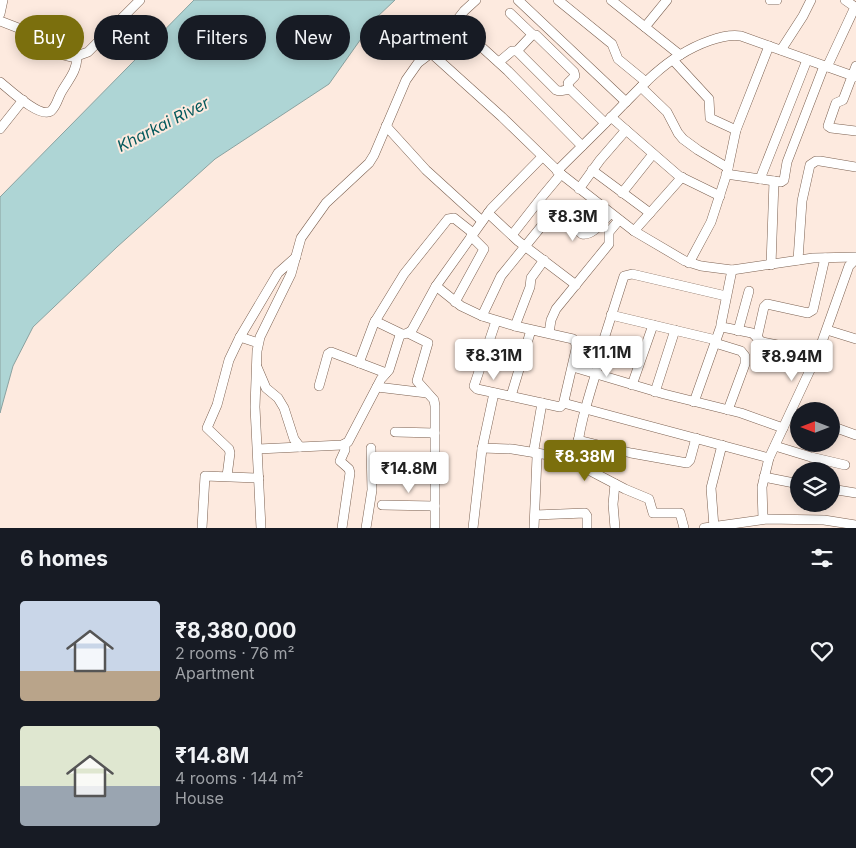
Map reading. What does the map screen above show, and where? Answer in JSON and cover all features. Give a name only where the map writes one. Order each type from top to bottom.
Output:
[{"type":"street","points":[[0,14],[3,0]]},
{"type":"street","points":[[84,53],[88,52],[140,0]]},
{"type":"street","points":[[462,15],[476,0]]},
{"type":"street","points":[[518,0],[626,102]]},
{"type":"street","points":[[558,0],[612,44],[618,59],[667,112],[678,134],[727,171],[760,179],[774,180],[784,180],[787,162],[826,67],[855,7],[845,0]]},
{"type":"street","points":[[645,27],[667,0]]},
{"type":"street","points":[[770,0],[777,0]]},
{"type":"street","points":[[781,50],[811,0]]},
{"type":"street","points":[[616,1],[676,57],[709,99],[710,118],[736,130]]},
{"type":"street","points":[[510,13],[574,72],[574,76],[568,83],[569,89],[608,120],[626,130],[682,177],[720,196]]},
{"type":"street","points":[[0,21],[15,27]]},
{"type":"street","points":[[499,62],[512,51],[517,51],[533,34]]},
{"type":"street","points":[[512,235],[582,146],[626,102],[676,57],[720,37],[742,36],[854,77]]},
{"type":"street","points":[[689,263],[711,222],[727,171],[736,130],[769,46]]},
{"type":"street","points":[[486,50],[582,146]]},
{"type":"street","points":[[517,51],[556,90],[569,89]]},
{"type":"street","points":[[0,82],[39,112],[48,112],[74,73],[77,67],[77,60]]},
{"type":"street","points":[[261,528],[255,407],[256,366],[260,337],[291,274],[301,238],[326,203],[369,163],[410,72],[422,60]]},
{"type":"street","points":[[438,60],[502,117],[559,173],[634,232],[689,263],[732,270],[798,260],[856,258]]},
{"type":"street","points":[[760,179],[807,60]]},
{"type":"street","points":[[856,66],[854,77],[843,100],[836,103],[828,126],[856,131]]},
{"type":"street","points":[[0,129],[23,100]]},
{"type":"street","points":[[386,126],[426,170],[482,222]]},
{"type":"street","points":[[579,189],[609,148],[626,130]]},
{"type":"street","points":[[622,193],[653,154]]},
{"type":"street","points":[[258,449],[345,444],[350,440],[377,387],[389,370],[399,337],[412,330],[436,286],[488,213],[542,157]]},
{"type":"street","points":[[798,260],[802,201],[810,165],[820,161],[856,167]]},
{"type":"street","points":[[592,170],[650,213]]},
{"type":"street","points":[[634,232],[682,177]]},
{"type":"street","points":[[771,265],[774,180]]},
{"type":"street","points":[[482,316],[501,276],[553,212],[586,235],[610,214]]},
{"type":"street","points":[[488,213],[526,247],[576,285]]},
{"type":"street","points":[[359,363],[375,321],[408,267],[450,218],[454,218],[472,234],[484,250],[455,302]]},
{"type":"street","points":[[549,333],[553,315],[609,244],[609,232],[619,220]]},
{"type":"street","points":[[227,476],[229,449],[207,428],[216,406],[229,360],[240,337],[278,273],[296,257]]},
{"type":"street","points":[[757,338],[764,308],[767,304],[770,303],[808,312],[813,310],[825,258]]},
{"type":"street","points":[[799,402],[827,330],[845,274],[856,258]]},
{"type":"street","points":[[515,326],[530,287],[531,278],[544,260]]},
{"type":"street","points":[[694,402],[721,326],[732,270]]},
{"type":"street","points":[[576,459],[585,409],[611,315],[622,280],[627,274],[726,296]]},
{"type":"street","points":[[436,286],[455,302],[482,316],[515,326],[570,338],[576,342],[573,367],[565,402],[562,406],[494,393],[477,389],[474,386],[496,321]]},
{"type":"street","points":[[738,331],[749,291]]},
{"type":"street","points":[[611,315],[715,341],[741,351],[745,356],[743,370],[728,410]]},
{"type":"street","points":[[375,321],[428,343],[417,379],[418,384],[435,403],[435,528]]},
{"type":"street","points":[[632,385],[653,325]]},
{"type":"street","points":[[721,326],[752,334],[762,342],[818,354]]},
{"type":"street","points":[[511,396],[531,330]]},
{"type":"street","points":[[655,392],[675,330]]},
{"type":"street","points":[[827,330],[856,339]]},
{"type":"street","points":[[240,337],[258,343]]},
{"type":"street","points":[[319,386],[329,353],[333,352],[386,373]]},
{"type":"street","points":[[256,366],[260,371],[266,388],[278,398],[284,408],[294,438],[300,447]]},
{"type":"street","points":[[573,367],[655,392],[728,410],[783,428]]},
{"type":"street","points":[[377,387],[427,393]]},
{"type":"street","points":[[473,528],[482,448],[494,393]]},
{"type":"street","points":[[565,402],[769,458]]},
{"type":"street","points":[[534,528],[537,457],[534,449],[542,403]]},
{"type":"street","points":[[770,522],[762,487],[764,476],[769,458],[783,428],[790,419]]},
{"type":"street","points":[[840,429],[856,435]]},
{"type":"street","points":[[396,432],[435,433]]},
{"type":"street","points":[[578,440],[631,453],[687,463],[690,460],[696,438]]},
{"type":"street","points":[[342,528],[350,473],[349,469],[340,461],[345,450],[345,444]]},
{"type":"street","points":[[722,445],[711,488],[708,528],[770,522],[808,524],[824,520],[856,525]]},
{"type":"street","points":[[775,446],[845,465]]},
{"type":"street","points":[[366,528],[372,490],[371,448]]},
{"type":"street","points":[[482,448],[512,449],[576,459],[580,461],[582,466],[615,484],[649,499],[654,513],[680,513],[684,528]]},
{"type":"street","points":[[398,469],[435,470]]},
{"type":"street","points":[[202,528],[204,476],[259,478]]},
{"type":"street","points":[[764,476],[790,482]]},
{"type":"street","points":[[615,484],[613,504],[615,528]]},
{"type":"street","points":[[840,490],[856,493]]},
{"type":"street","points":[[382,505],[435,506]]},
{"type":"street","points":[[534,515],[585,513],[587,516],[587,528]]},
{"type":"water","name":"Kharkai River","points":[[194,0],[395,0],[379,15],[360,15],[360,40],[350,54],[350,15],[276,15],[276,60],[346,60],[329,84],[215,159],[117,247],[33,327],[13,366],[0,413],[0,197],[135,60],[168,60],[168,26],[178,16],[178,60],[266,60],[266,15],[179,15]]}]
